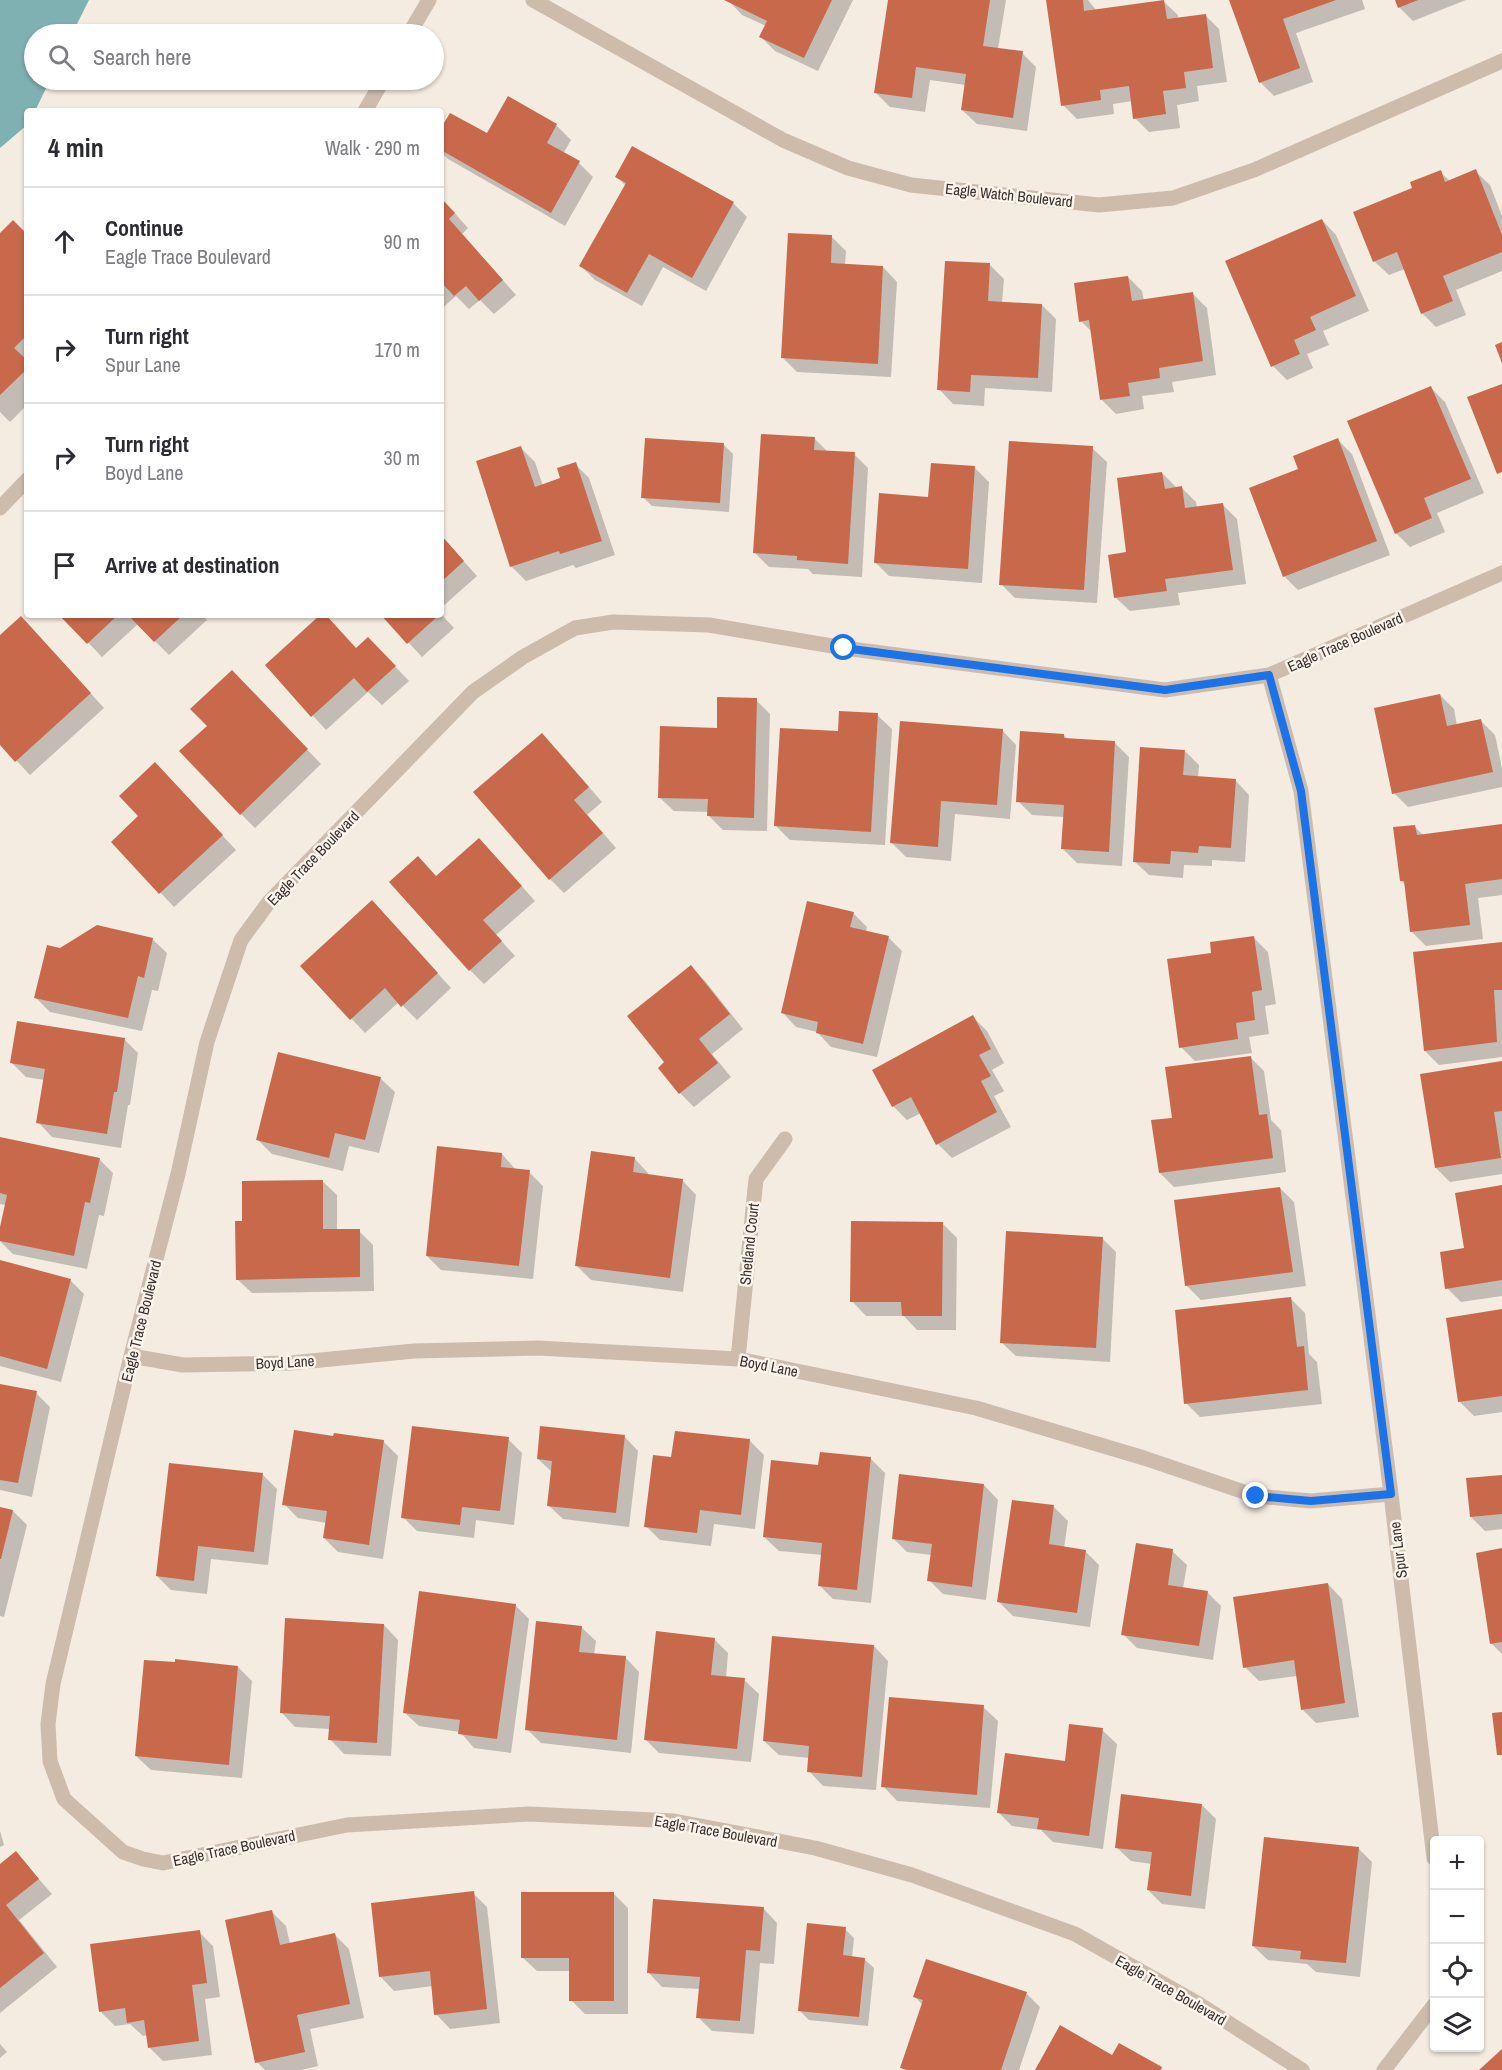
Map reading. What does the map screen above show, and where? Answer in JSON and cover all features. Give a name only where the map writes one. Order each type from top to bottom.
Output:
[{"type":"street","points":[[415,24],[429,0]]},
{"type":"street","name":"Eagle Watch Boulevard","points":[[533,0],[783,140],[848,168],[911,185],[1099,205],[1173,198],[1254,170],[1502,61]]},
{"type":"street","points":[[367,108],[377,90]]},
{"type":"street","points":[[0,508],[24,483]]},
{"type":"street","name":"Eagle Trace Boulevard","points":[[1302,2070],[1198,2004],[1075,1934],[912,1875],[815,1848],[674,1821],[518,1815],[347,1825],[163,1863],[143,1859],[123,1852],[64,1799],[50,1761],[48,1724],[53,1684],[131,1356],[178,1174],[207,1042],[241,940],[269,902],[473,692],[523,657],[576,628],[613,622],[709,625],[844,648],[1165,690],[1269,675],[1502,573]]},
{"type":"street","name":"Spur Lane","points":[[1269,675],[1301,791],[1391,1494],[1431,1836]]},
{"type":"street","name":"Shetland Court","points":[[738,1359],[756,1179],[785,1139]]},
{"type":"street","name":"Boyd Lane","points":[[131,1356],[183,1365],[279,1364],[414,1351],[538,1348],[738,1359],[976,1408],[1144,1458],[1256,1496],[1311,1501],[1391,1494]]},
{"type":"street","points":[[1384,2070],[1430,2011]]},
{"type":"water","points":[[0,0],[89,0],[77,24],[24,24],[24,90],[45,90],[36,108],[24,108],[24,128],[0,148]]},
{"type":"building","points":[[724,0],[832,0],[804,58],[759,37],[767,21]]},
{"type":"building","points":[[888,0],[990,0],[983,46],[1023,51],[1013,118],[961,110],[966,74],[916,67],[912,98],[874,93]]},
{"type":"building","points":[[1046,0],[1083,0],[1084,11],[1164,0],[1167,19],[1206,14],[1213,68],[1184,72],[1186,88],[1163,91],[1166,114],[1133,119],[1129,86],[1100,90],[1101,100],[1061,106]]},
{"type":"building","points":[[1229,0],[1336,0],[1283,19],[1300,68],[1259,83]]},
{"type":"building","points":[[1395,0],[1418,0],[1398,8]]},
{"type":"building","points":[[508,96],[557,124],[547,143],[580,161],[551,213],[444,152],[444,123],[450,113],[487,133]]},
{"type":"building","points":[[632,146],[734,202],[692,278],[649,254],[627,293],[579,266],[626,183],[615,177]]},
{"type":"building","points":[[1476,169],[1502,235],[1502,252],[1443,276],[1453,301],[1421,314],[1397,252],[1373,262],[1353,212],[1412,188],[1410,182],[1441,170],[1445,182]]},
{"type":"building","points":[[444,201],[455,213],[449,219],[503,280],[479,301],[466,286],[454,296],[444,285]]},
{"type":"building","points":[[1322,219],[1356,296],[1310,317],[1316,330],[1294,340],[1300,354],[1271,367],[1225,261]]},
{"type":"building","points":[[13,220],[24,231],[24,338],[14,348],[24,357],[24,372],[0,395],[0,233]]},
{"type":"building","points":[[788,233],[832,235],[831,263],[883,266],[878,364],[781,358]]},
{"type":"building","points":[[945,261],[990,263],[988,301],[1042,304],[1038,378],[971,375],[970,392],[937,390]]},
{"type":"building","points":[[1128,276],[1132,301],[1193,292],[1203,361],[1159,368],[1160,378],[1128,383],[1130,396],[1100,400],[1089,320],[1079,322],[1074,283]]},
{"type":"building","points":[[1502,342],[1502,363],[1495,345]]},
{"type":"building","points":[[1502,384],[1502,472],[1497,474],[1467,397]]},
{"type":"building","points":[[1431,386],[1471,479],[1424,498],[1432,518],[1395,534],[1347,421]]},
{"type":"building","points":[[761,434],[815,437],[814,450],[855,452],[848,564],[797,560],[797,556],[753,553]]},
{"type":"building","points":[[645,438],[724,443],[720,503],[641,498]]},
{"type":"building","points":[[1338,438],[1377,541],[1283,577],[1249,488],[1298,469],[1293,456]]},
{"type":"building","points":[[1009,441],[1093,446],[1084,590],[999,585]]},
{"type":"building","points":[[521,446],[535,487],[560,478],[557,468],[576,462],[602,541],[560,554],[559,551],[510,567],[476,461]]},
{"type":"building","points":[[931,463],[975,466],[968,569],[874,563],[879,493],[928,497]]},
{"type":"building","points":[[1162,472],[1165,489],[1182,486],[1185,508],[1223,503],[1233,570],[1165,579],[1167,591],[1114,598],[1108,555],[1126,552],[1117,478]]},
{"type":"building","points":[[444,538],[464,561],[444,579]]},
{"type":"building","points":[[21,616],[91,693],[15,762],[0,745],[0,635]]},
{"type":"building","points":[[62,618],[115,618],[87,644]]},
{"type":"building","points":[[131,618],[180,618],[154,642]]},
{"type":"building","points":[[317,618],[329,618],[356,648],[368,637],[396,666],[367,692],[354,678],[311,717],[265,665]]},
{"type":"building","points":[[384,618],[436,618],[407,644]]},
{"type":"building","points":[[232,670],[308,749],[240,815],[179,751],[207,726],[190,709]]},
{"type":"building","points":[[1440,694],[1447,726],[1481,719],[1493,772],[1392,794],[1374,708]]},
{"type":"building","points":[[717,697],[757,698],[754,818],[707,816],[708,799],[658,798],[660,726],[717,728]]},
{"type":"building","points":[[839,711],[878,713],[871,832],[774,826],[780,728],[838,731]]},
{"type":"building","points":[[900,721],[1003,729],[997,805],[941,801],[938,847],[890,843]]},
{"type":"building","points":[[1020,731],[1064,734],[1064,738],[1115,741],[1109,852],[1061,849],[1064,805],[1016,802]]},
{"type":"building","points":[[542,733],[589,787],[574,800],[603,833],[549,880],[473,792]]},
{"type":"building","points":[[1140,747],[1185,750],[1183,775],[1236,779],[1231,848],[1199,846],[1198,853],[1171,851],[1170,864],[1133,862]]},
{"type":"building","points":[[155,762],[223,835],[159,894],[111,842],[138,816],[119,796]]},
{"type":"building","points":[[1502,824],[1502,879],[1465,884],[1470,925],[1410,932],[1404,881],[1400,881],[1393,827],[1415,825],[1417,835]]},
{"type":"building","points":[[479,838],[522,886],[483,920],[502,941],[469,971],[389,882],[418,856],[436,876]]},
{"type":"building","points":[[372,900],[438,973],[401,1007],[385,988],[350,1020],[300,966]]},
{"type":"building","points":[[807,901],[854,912],[850,927],[889,936],[863,1044],[816,1033],[818,1022],[781,1013]]},
{"type":"building","points":[[97,925],[153,938],[144,978],[138,976],[128,1018],[34,998],[47,945],[60,948]]},
{"type":"building","points":[[1254,936],[1262,990],[1252,992],[1255,1020],[1236,1023],[1238,1039],[1179,1048],[1167,959],[1211,953],[1210,942]]},
{"type":"building","points":[[1502,942],[1502,990],[1494,990],[1497,1042],[1424,1051],[1413,952]]},
{"type":"building","points":[[691,965],[730,1014],[699,1039],[718,1063],[679,1094],[658,1068],[664,1062],[627,1016]]},
{"type":"building","points":[[973,1015],[991,1049],[979,1055],[991,1076],[981,1081],[997,1112],[936,1145],[911,1097],[892,1107],[872,1070]]},
{"type":"building","points":[[17,1021],[125,1038],[117,1092],[114,1092],[107,1134],[36,1123],[45,1069],[10,1063]]},
{"type":"building","points":[[278,1052],[381,1077],[365,1140],[335,1133],[329,1158],[256,1140]]},
{"type":"building","points":[[1251,1056],[1259,1115],[1267,1114],[1273,1158],[1159,1173],[1151,1120],[1172,1118],[1165,1067]]},
{"type":"building","points":[[1502,1061],[1502,1111],[1494,1112],[1501,1158],[1435,1168],[1420,1074]]},
{"type":"building","points":[[0,1137],[100,1158],[90,1203],[85,1202],[74,1256],[0,1241],[0,1227],[7,1195],[0,1193]]},
{"type":"building","points":[[437,1146],[502,1153],[501,1167],[530,1170],[519,1266],[426,1256]]},
{"type":"building","points":[[591,1151],[635,1157],[633,1172],[683,1179],[670,1278],[575,1266]]},
{"type":"building","points":[[323,1180],[323,1229],[360,1229],[360,1277],[236,1280],[235,1221],[242,1221],[242,1181]]},
{"type":"building","points":[[1502,1185],[1502,1280],[1445,1289],[1440,1252],[1464,1248],[1455,1193]]},
{"type":"building","points":[[1280,1187],[1293,1272],[1185,1286],[1174,1200]]},
{"type":"building","points":[[851,1221],[943,1222],[942,1316],[902,1316],[901,1302],[850,1302]]},
{"type":"building","points":[[1006,1231],[1103,1237],[1096,1348],[1000,1343]]},
{"type":"building","points":[[0,1260],[71,1279],[47,1369],[0,1356]]},
{"type":"building","points":[[1291,1297],[1297,1347],[1304,1346],[1308,1390],[1184,1404],[1175,1310]]},
{"type":"building","points":[[1502,1309],[1502,1396],[1458,1402],[1446,1318]]},
{"type":"building","points":[[0,1384],[37,1391],[18,1483],[0,1480]]},
{"type":"building","points":[[412,1426],[509,1437],[500,1511],[462,1507],[460,1525],[401,1518]]},
{"type":"building","points":[[540,1426],[625,1435],[616,1513],[547,1506],[552,1461],[537,1459]]},
{"type":"building","points":[[294,1430],[384,1440],[369,1545],[323,1538],[327,1511],[282,1505]]},
{"type":"building","points":[[675,1431],[750,1439],[741,1515],[700,1510],[697,1533],[644,1527],[653,1455],[671,1457]]},
{"type":"building","points":[[820,1452],[871,1457],[857,1590],[818,1586],[822,1543],[763,1537],[771,1460],[818,1465]]},
{"type":"building","points":[[169,1463],[263,1473],[254,1552],[198,1546],[194,1581],[156,1576]]},
{"type":"building","points":[[899,1474],[984,1484],[972,1587],[927,1581],[932,1544],[892,1539]]},
{"type":"building","points":[[1502,1475],[1502,1514],[1470,1517],[1466,1478]]},
{"type":"building","points":[[1012,1500],[1054,1505],[1049,1544],[1086,1550],[1077,1613],[997,1602]]},
{"type":"building","points":[[0,1507],[13,1510],[1,1559],[0,1559]]},
{"type":"building","points":[[1136,1543],[1173,1549],[1168,1585],[1208,1591],[1199,1646],[1121,1635]]},
{"type":"building","points":[[1502,1548],[1502,1642],[1490,1644],[1476,1553]]},
{"type":"building","points":[[1328,1583],[1345,1703],[1301,1710],[1294,1660],[1243,1668],[1233,1597]]},
{"type":"building","points":[[419,1591],[516,1604],[497,1739],[458,1734],[460,1720],[403,1713]]},
{"type":"building","points":[[285,1618],[384,1624],[377,1743],[328,1740],[330,1716],[280,1713]]},
{"type":"building","points":[[536,1621],[582,1626],[579,1652],[626,1656],[617,1740],[525,1730]]},
{"type":"building","points":[[656,1631],[715,1638],[711,1675],[745,1678],[737,1749],[644,1740]]},
{"type":"building","points":[[772,1636],[874,1645],[862,1777],[807,1772],[809,1746],[763,1741]]},
{"type":"building","points":[[175,1659],[238,1666],[229,1765],[135,1756],[144,1660],[175,1662]]},
{"type":"building","points":[[889,1697],[984,1705],[977,1795],[881,1787]]},
{"type":"building","points":[[1502,1712],[1502,1755],[1497,1755],[1492,1713]]},
{"type":"building","points":[[1069,1724],[1103,1728],[1089,1836],[1037,1829],[1039,1818],[997,1813],[1005,1753],[1065,1761]]},
{"type":"building","points":[[1121,1794],[1202,1804],[1191,1896],[1147,1890],[1152,1852],[1115,1848]]},
{"type":"building","points":[[1264,1837],[1359,1847],[1346,1963],[1300,1959],[1301,1951],[1252,1946]]},
{"type":"building","points":[[16,1851],[39,1879],[6,1905],[44,1953],[0,1988],[0,1864]]},
{"type":"building","points":[[474,1891],[487,2009],[434,2015],[430,1971],[379,1977],[371,1903]]},
{"type":"building","points":[[521,1892],[614,1892],[614,2001],[569,2001],[569,1958],[521,1958]]},
{"type":"building","points":[[653,1899],[764,1907],[760,1951],[746,1950],[740,2021],[696,2018],[700,1977],[647,1973]]},
{"type":"building","points":[[272,1910],[280,1945],[335,1933],[350,2004],[297,2015],[305,2052],[255,2063],[225,1920]]},
{"type":"building","points":[[807,1923],[846,1927],[843,1955],[865,1958],[859,2017],[798,2011]]},
{"type":"building","points":[[200,1930],[207,1983],[192,1985],[199,2041],[148,2048],[144,2020],[127,2023],[125,2008],[99,2012],[90,1944]]},
{"type":"building","points":[[926,1959],[1027,1992],[1001,2070],[908,2070],[900,2068],[923,2000],[913,1997]]},
{"type":"building","points":[[1060,2025],[1112,2055],[1119,2043],[1162,2067],[1161,2070],[1035,2070]]},
{"type":"building","points":[[1502,2049],[1502,2070],[1479,2070]]},
{"type":"route","points":[[844,648],[1165,690],[1269,675],[1301,791],[1391,1494],[1311,1501],[1256,1496]]}]
